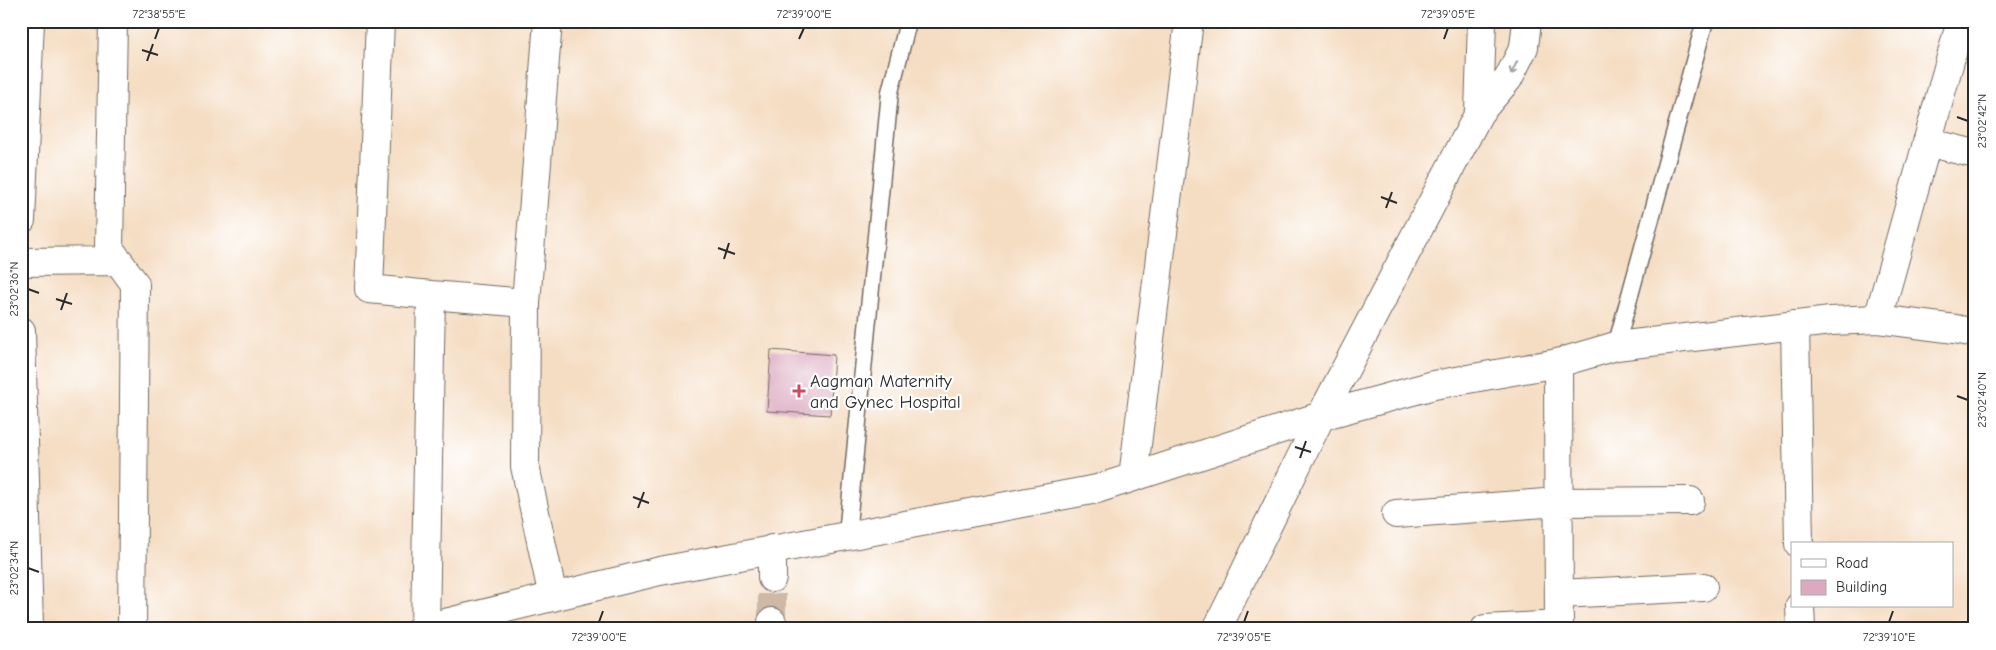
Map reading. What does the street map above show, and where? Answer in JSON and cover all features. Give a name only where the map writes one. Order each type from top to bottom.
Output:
[{"type":"street","points":[[21,220],[30,21]]},
{"type":"street","points":[[113,21],[109,248],[135,284],[132,629]]},
{"type":"street","points":[[380,21],[369,289],[526,303]]},
{"type":"street","points":[[548,21],[526,303],[525,466],[553,597]]},
{"type":"street","points":[[1133,477],[1189,21]]},
{"type":"street","points":[[1479,113],[1482,21]]},
{"type":"street","points":[[1217,629],[1321,416],[1479,113],[1508,79],[1524,47],[1527,21]]},
{"type":"street","points":[[1878,319],[1927,142],[1954,23]]},
{"type":"street","points":[[1927,142],[1975,154]]},
{"type":"street","points":[[21,262],[119,262]]},
{"type":"street","points":[[431,296],[422,628],[465,623],[553,597],[660,571],[1097,489],[1321,416],[1434,385],[1558,363],[1616,346],[1831,320],[1878,319],[1975,333]]},
{"type":"street","points":[[1796,325],[1798,542]]},
{"type":"street","points":[[21,331],[29,629]]},
{"type":"street","points":[[1485,629],[1559,627],[1558,363]]},
{"type":"street","points":[[1396,514],[1558,502],[1690,501]]},
{"type":"street","points":[[772,549],[772,578]]},
{"type":"street","points":[[1559,594],[1703,588]]},
{"type":"street","points":[[1800,608],[1800,629]]},
{"type":"lane","points":[[1616,346],[1705,21]]},
{"type":"lane","points":[[847,535],[890,92],[908,22]]},
{"type":"building","points":[[771,350],[834,355],[830,415],[767,411]]},
{"type":"tunnel","points":[[772,578],[772,622]]},
{"type":"place","name":"Aagman Maternity and Gynec Hospital","points":[[799,391]]}]
